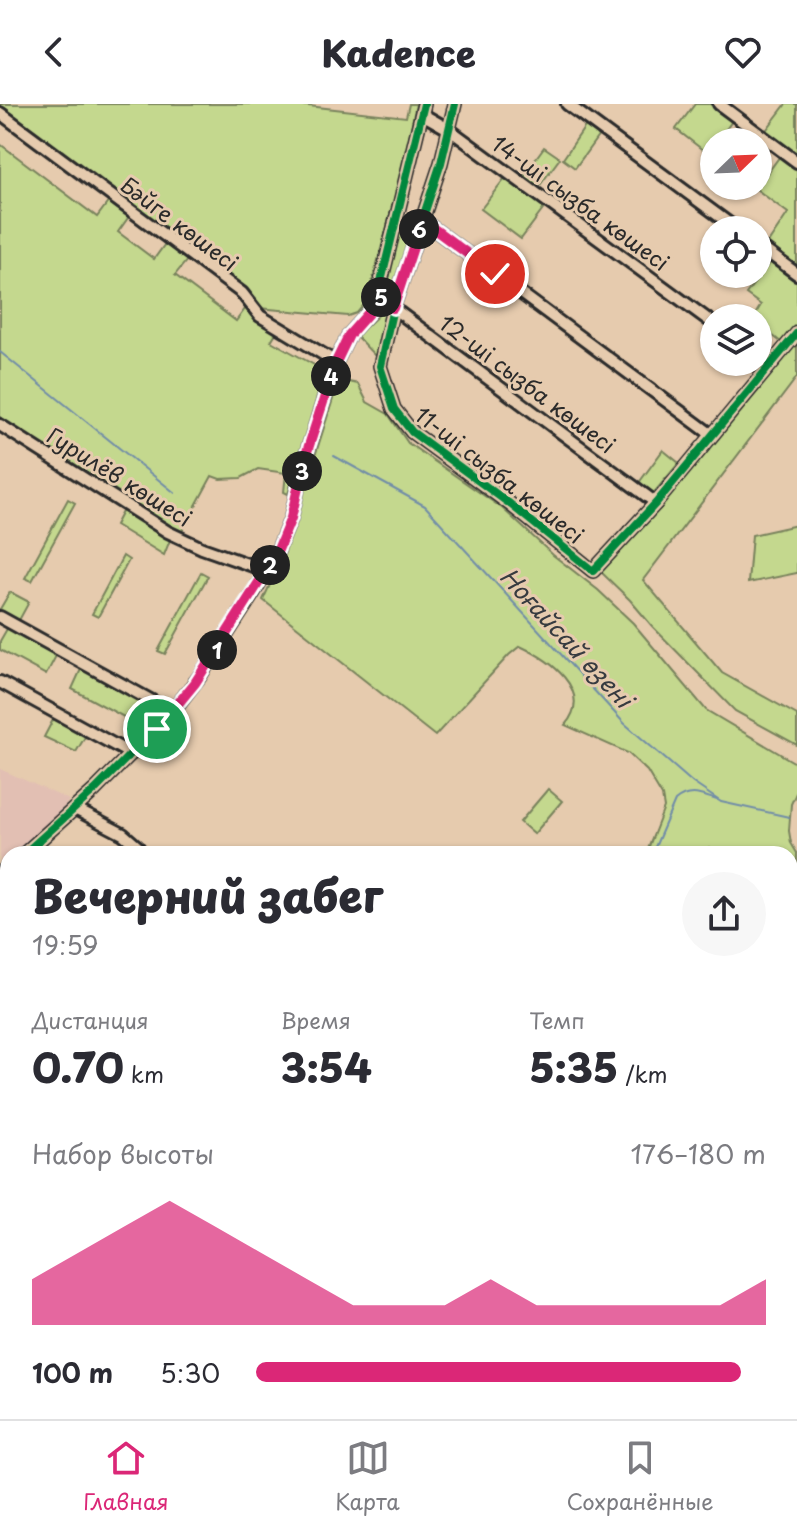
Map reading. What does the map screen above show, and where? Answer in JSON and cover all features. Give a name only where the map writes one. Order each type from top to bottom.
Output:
[{"type":"street","name":"11-ші сызба көшесі","points":[[455,104],[450,130],[393,308],[380,366],[394,409],[412,432],[510,504],[593,571],[656,503]]},
{"type":"street","points":[[567,104],[719,216]]},
{"type":"street","points":[[719,104],[797,162]]},
{"type":"street","name":"14-ші сызба көшесі","points":[[423,109],[700,314]]},
{"type":"street","points":[[33,846],[75,809],[172,712],[195,683],[267,571],[291,518],[305,458],[336,362],[349,335],[372,309],[378,294],[423,109]]},
{"type":"street","name":"Бәйге көшесі","points":[[0,113],[242,293],[262,318],[336,362]]},
{"type":"street","points":[[422,220],[712,435]]},
{"type":"street","points":[[772,255],[797,274]]},
{"type":"street","name":"12-ші сызба көшесі","points":[[378,294],[656,503]]},
{"type":"street","points":[[772,362],[797,333]]},
{"type":"street","points":[[656,503],[760,376]]},
{"type":"street","name":"Гурилёв көшесі","points":[[0,425],[168,532],[202,548],[267,571]]},
{"type":"street","points":[[0,617],[172,712]]},
{"type":"street","points":[[0,682],[131,754]]},
{"type":"street","points":[[75,809],[127,837],[137,846]]},
{"type":"shaded area","points":[[0,769],[69,800],[57,819],[25,846],[0,846]]},
{"type":"green space","points":[[0,104],[290,104],[406,117],[409,104],[416,104],[402,171],[367,301],[357,313],[348,316],[258,308],[248,293]]},
{"type":"green space","points":[[695,104],[710,104],[732,121],[727,128],[700,128],[700,148],[676,129]]},
{"type":"green space","points":[[786,104],[797,104],[797,157],[772,139],[772,128],[768,128]]},
{"type":"green space","points":[[586,125],[599,135],[575,168],[563,159]]},
{"type":"green space","points":[[0,144],[97,217],[109,201],[130,215],[118,232],[154,259],[165,244],[187,260],[175,275],[236,321],[248,305],[255,318],[277,331],[271,341],[325,371],[288,494],[284,492],[286,473],[258,469],[241,478],[220,479],[212,476],[181,533],[0,420]]},
{"type":"green space","points":[[544,147],[560,158],[538,188],[522,177]]},
{"type":"green space","points":[[780,156],[797,168],[797,268],[772,250],[772,237],[788,213],[771,200],[772,167]]},
{"type":"green space","points":[[505,178],[545,207],[521,239],[481,209]]},
{"type":"green space","points":[[406,219],[417,223],[395,291],[390,294],[383,291],[399,231]]},
{"type":"green space","points":[[772,262],[797,281],[797,326],[782,343],[772,335],[772,304],[760,304],[746,294],[751,288],[772,288]]},
{"type":"green space","points":[[386,308],[376,357],[356,336]]},
{"type":"green space","points":[[797,343],[797,377],[643,580],[722,673],[797,715],[797,745],[735,711],[601,572],[661,506]]},
{"type":"green space","points":[[339,380],[358,384],[367,402],[388,414],[408,443],[502,508],[553,555],[598,590],[633,623],[706,710],[797,764],[797,791],[791,804],[789,831],[793,846],[649,846],[664,808],[662,796],[647,771],[628,753],[565,725],[573,712],[575,700],[571,688],[554,667],[520,646],[435,736],[263,600],[284,554]]},
{"type":"green space","points":[[663,450],[679,463],[652,495],[638,484]]},
{"type":"green space","points":[[68,499],[75,503],[32,581],[25,578]]},
{"type":"green space","points":[[123,510],[170,540],[164,555],[115,525]]},
{"type":"green space","points":[[797,525],[797,573],[748,583],[752,535]]},
{"type":"green space","points":[[123,556],[129,560],[98,617],[92,614]]},
{"type":"green space","points":[[201,572],[208,576],[165,654],[158,651]]},
{"type":"green space","points":[[10,592],[29,602],[17,624],[0,615]]},
{"type":"green space","points":[[8,627],[57,654],[46,675],[0,650],[0,641]]},
{"type":"green space","points":[[82,667],[166,712],[148,730],[72,689]]},
{"type":"green space","points":[[56,714],[88,732],[76,752],[44,737]]},
{"type":"green space","points":[[548,789],[562,801],[534,834],[520,822]]},
{"type":"waterway","name":"Ноғайсай өзені","points":[[0,352],[175,493]]},
{"type":"waterway","name":"Ноғайсай өзені","points":[[334,456],[425,506],[624,723],[693,783],[721,802],[789,817]]},
{"type":"waterway","points":[[655,846],[675,801],[680,797],[690,794],[717,800]]},
{"type":"cycle path","points":[[33,846],[95,790],[172,712],[200,676],[275,557],[291,518],[305,458],[336,362],[349,335],[372,309],[378,294],[424,104]]},
{"type":"cycle path","points":[[455,104],[441,163],[393,308],[380,366],[394,409],[412,432],[510,504],[593,571],[656,503],[797,333]]},
{"type":"route","points":[[157,729],[195,683],[275,557],[291,518],[305,458],[336,362],[349,335],[372,309],[378,294],[393,308],[422,220],[495,274]]}]
